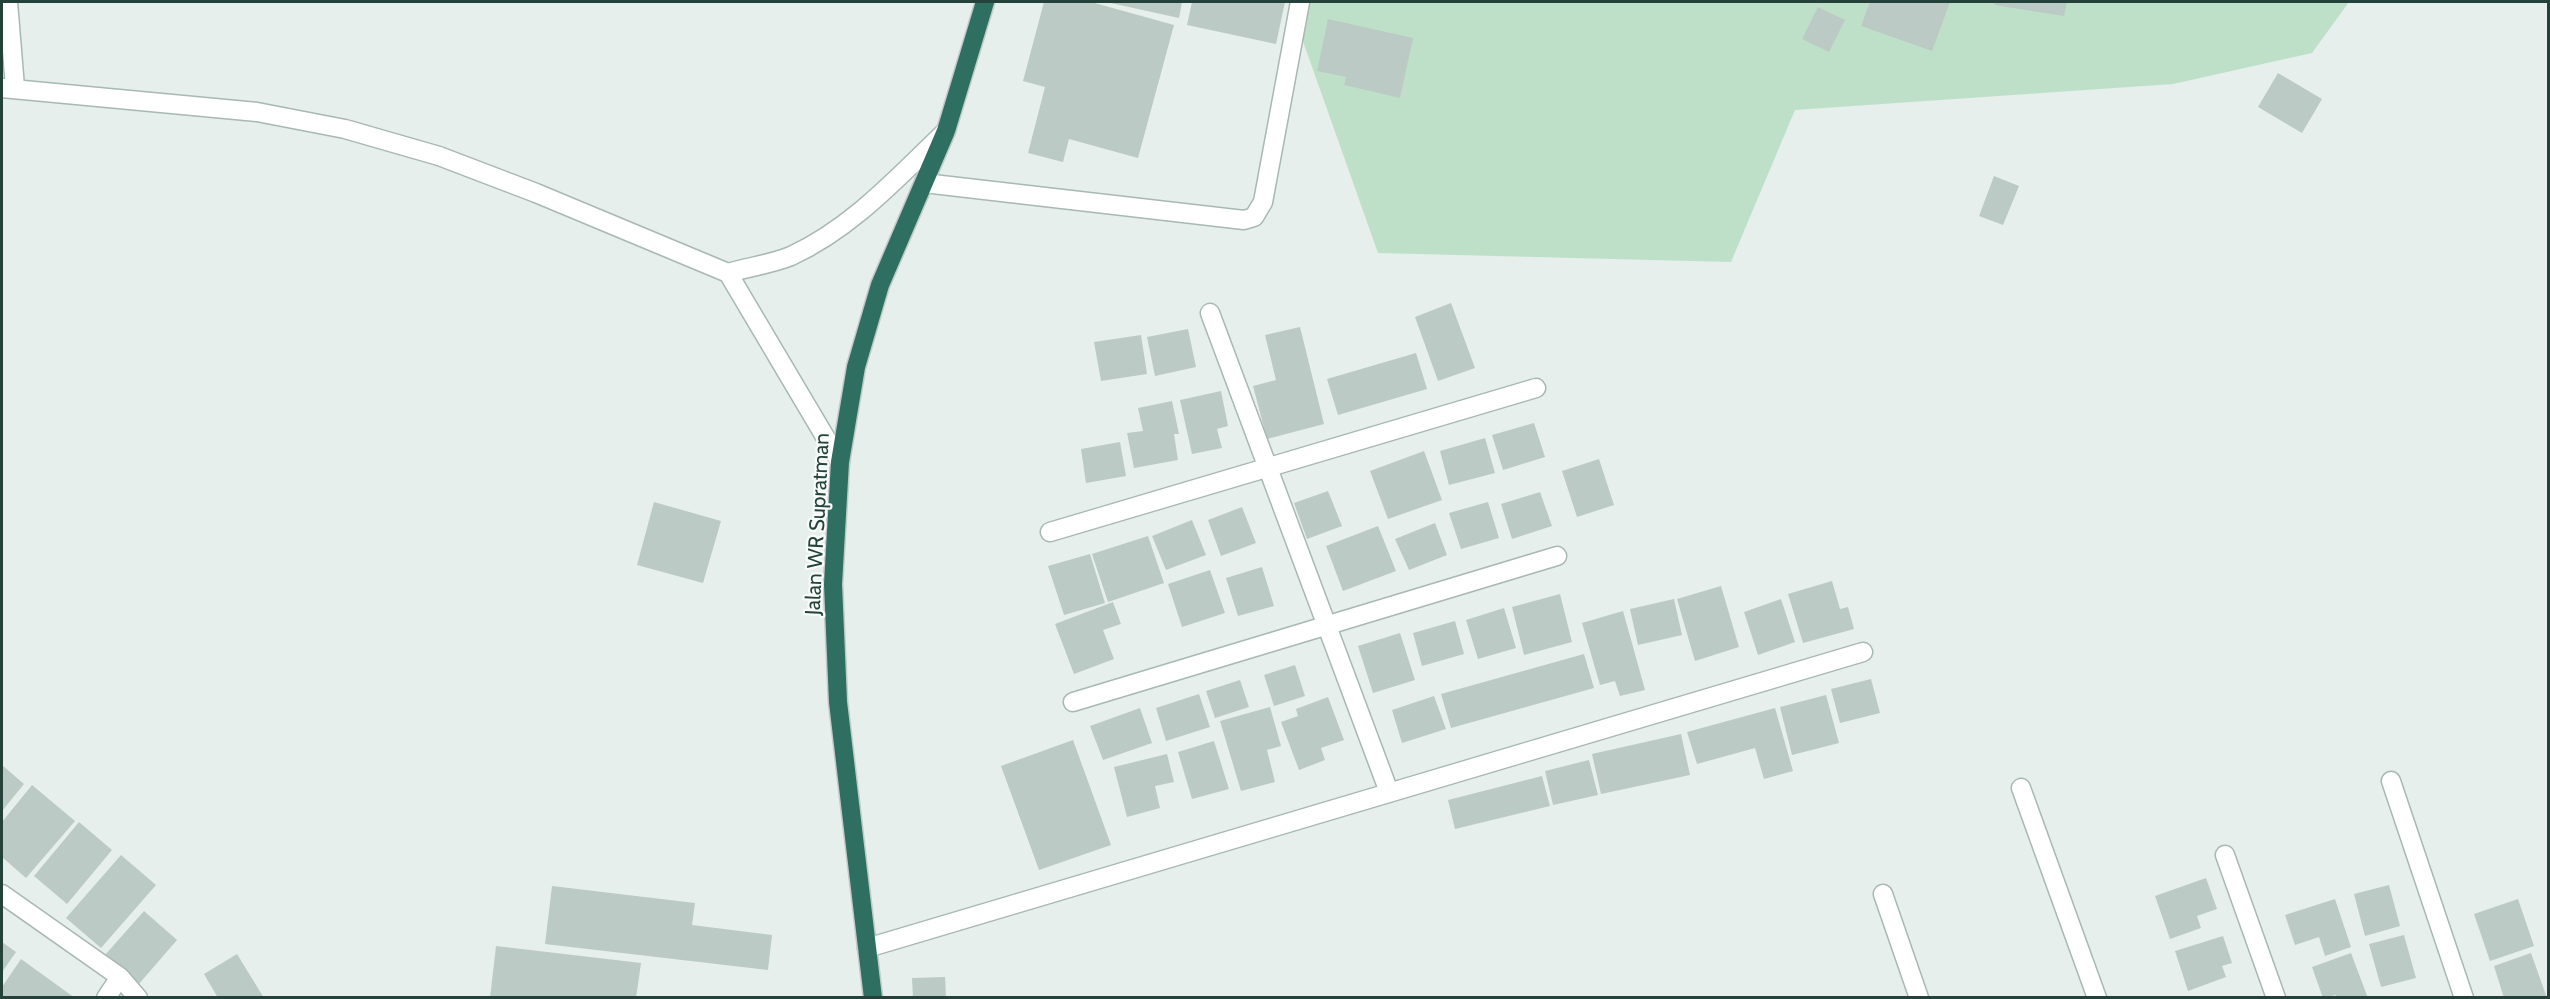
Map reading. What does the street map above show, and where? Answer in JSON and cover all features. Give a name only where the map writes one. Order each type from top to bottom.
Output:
[{"type":"highway","name":"Jalan WR Supratman","points":[[873,998],[838,702],[833,584],[840,462],[856,367],[880,285],[946,131],[985,2]]},
{"type":"street","points":[[8,2],[8,87],[257,112],[345,129],[439,156],[536,193],[728,273],[840,462]]},
{"type":"street","points":[[924,183],[1244,220],[1254,217],[1263,202],[1300,2]]},
{"type":"street","points":[[728,273],[789,256],[821,240],[864,210],[946,131]]},
{"type":"street","points":[[1210,313],[1389,792]]},
{"type":"street","points":[[1050,532],[1536,388]]},
{"type":"street","points":[[1073,702],[1557,556]]},
{"type":"street","points":[[867,948],[1863,652]]},
{"type":"street","points":[[2391,781],[2464,998]]},
{"type":"street","points":[[2021,788],[2097,998]]},
{"type":"street","points":[[2226,855],[2276,998]]},
{"type":"street","points":[[2,894],[120,977],[138,998]]},
{"type":"street","points":[[1883,894],[1919,998]]},
{"type":"street","points":[[106,998],[120,977]]},
{"type":"green space","points":[[1289,2],[2349,2],[2312,53],[2173,84],[1795,110],[1731,262],[1378,253]]},
{"type":"building","points":[[1044,2],[1091,2],[1174,25],[1138,158],[1069,139],[1063,162],[1028,153],[1045,87],[1023,81]]},
{"type":"building","points":[[1106,2],[1182,2],[1179,18]]},
{"type":"building","points":[[1192,2],[1285,2],[1276,44],[1187,25]]},
{"type":"building","points":[[1870,2],[1950,2],[1932,51],[1861,26]]},
{"type":"building","points":[[1995,2],[2067,2],[2064,16],[1994,5]]},
{"type":"building","points":[[1818,7],[1845,20],[1829,52],[1802,39]]},
{"type":"building","points":[[1328,19],[1413,38],[1400,98],[1344,85],[1346,77],[1317,71]]},
{"type":"building","points":[[2278,73],[2322,99],[2302,133],[2258,107]]},
{"type":"building","points":[[1994,176],[2019,186],[2003,225],[1979,216]]},
{"type":"building","points":[[1451,303],[1475,368],[1438,381],[1415,317]]},
{"type":"building","points":[[1300,327],[1324,424],[1267,439],[1253,386],[1276,380],[1265,335]]},
{"type":"building","points":[[1188,329],[1196,367],[1155,376],[1147,337]]},
{"type":"building","points":[[1141,335],[1147,374],[1101,381],[1094,342]]},
{"type":"building","points":[[1416,353],[1427,389],[1338,415],[1327,379]]},
{"type":"building","points":[[1221,391],[1228,426],[1217,429],[1222,448],[1192,454],[1180,400]]},
{"type":"building","points":[[1172,401],[1179,434],[1174,434],[1178,460],[1134,468],[1127,433],[1143,431],[1138,408]]},
{"type":"building","points":[[1534,423],[1545,457],[1503,470],[1492,435]]},
{"type":"building","points":[[1485,438],[1495,473],[1449,485],[1440,451]]},
{"type":"building","points":[[1120,442],[1126,476],[1086,483],[1081,449]]},
{"type":"building","points":[[1424,451],[1442,500],[1388,519],[1370,471]]},
{"type":"building","points":[[1599,459],[1614,505],[1577,517],[1562,471]]},
{"type":"building","points":[[1328,491],[1342,526],[1307,539],[1294,503]]},
{"type":"building","points":[[1540,492],[1552,526],[1512,539],[1501,504]]},
{"type":"building","points":[[654,502],[721,521],[703,583],[637,565]]},
{"type":"building","points":[[1488,502],[1499,538],[1461,549],[1449,513]]},
{"type":"building","points":[[1242,507],[1256,543],[1221,556],[1208,520]]},
{"type":"building","points":[[1192,520],[1206,555],[1166,570],[1152,536]]},
{"type":"building","points":[[1435,523],[1447,555],[1409,570],[1395,539]]},
{"type":"building","points":[[1378,526],[1396,571],[1343,591],[1326,546]]},
{"type":"building","points":[[1148,536],[1164,583],[1108,602],[1092,554]]},
{"type":"building","points":[[1090,554],[1105,603],[1064,615],[1048,566]]},
{"type":"building","points":[[1262,567],[1274,606],[1238,616],[1226,578]]},
{"type":"building","points":[[1210,570],[1225,613],[1182,627],[1168,584]]},
{"type":"building","points":[[1832,581],[1840,609],[1848,607],[1854,629],[1803,643],[1788,594]]},
{"type":"building","points":[[1721,586],[1739,647],[1695,661],[1677,599]]},
{"type":"building","points":[[1560,594],[1572,642],[1524,655],[1512,607]]},
{"type":"building","points":[[1674,599],[1682,635],[1638,645],[1630,609]]},
{"type":"building","points":[[1781,599],[1795,642],[1758,655],[1744,612]]},
{"type":"building","points":[[1113,602],[1121,624],[1103,630],[1114,659],[1074,674],[1055,624]]},
{"type":"building","points":[[1504,608],[1516,648],[1478,659],[1466,620]]},
{"type":"building","points":[[1623,611],[1645,690],[1620,696],[1615,681],[1600,685],[1582,623]]},
{"type":"building","points":[[1455,621],[1464,654],[1422,666],[1413,633]]},
{"type":"building","points":[[1400,633],[1415,680],[1373,693],[1358,646]]},
{"type":"building","points":[[1584,654],[1594,688],[1451,728],[1441,694]]},
{"type":"building","points":[[1295,665],[1305,696],[1274,706],[1264,675]]},
{"type":"building","points":[[1871,679],[1880,713],[1840,723],[1831,689]]},
{"type":"building","points":[[1240,680],[1249,707],[1215,718],[1206,691]]},
{"type":"building","points":[[1199,694],[1210,727],[1166,741],[1156,708]]},
{"type":"building","points":[[1826,695],[1839,743],[1792,755],[1780,707]]},
{"type":"building","points":[[1434,696],[1446,729],[1402,743],[1392,710]]},
{"type":"building","points":[[1328,697],[1344,740],[1321,748],[1325,760],[1299,770],[1281,722],[1298,716],[1296,709]]},
{"type":"building","points":[[1270,707],[1281,746],[1267,750],[1275,782],[1241,791],[1220,721]]},
{"type":"building","points":[[1140,708],[1152,743],[1103,760],[1090,726]]},
{"type":"building","points":[[1775,708],[1793,771],[1764,779],[1755,748],[1697,764],[1687,732]]},
{"type":"building","points":[[1681,734],[1690,775],[1601,794],[1592,754]]},
{"type":"building","points":[[1073,740],[1111,845],[1039,870],[1001,766]]},
{"type":"building","points":[[1214,741],[1229,789],[1192,799],[1178,752]]},
{"type":"building","points":[[1167,754],[1174,782],[1155,786],[1160,808],[1127,817],[1114,767]]},
{"type":"building","points":[[1589,760],[1598,795],[1553,805],[1545,771]]},
{"type":"building","points":[[2,765],[24,784],[2,811]]},
{"type":"building","points":[[1542,776],[1550,806],[1455,829],[1448,800]]},
{"type":"building","points":[[32,785],[75,821],[26,878],[2,857],[2,822]]},
{"type":"building","points":[[79,822],[112,850],[67,904],[34,876]]},
{"type":"building","points":[[121,855],[156,885],[101,948],[66,918]]},
{"type":"building","points":[[2206,878],[2217,909],[2197,916],[2201,928],[2170,939],[2155,896]]},
{"type":"building","points":[[2389,885],[2400,926],[2365,936],[2354,894]]},
{"type":"building","points":[[552,886],[695,903],[692,925],[772,935],[768,970],[545,944]]},
{"type":"building","points":[[2335,899],[2351,947],[2325,956],[2319,937],[2295,945],[2285,915]]},
{"type":"building","points":[[2518,899],[2534,946],[2490,961],[2474,914]]},
{"type":"building","points":[[144,911],[177,940],[138,985],[105,955]]},
{"type":"building","points":[[2404,935],[2416,978],[2381,987],[2369,944]]},
{"type":"building","points":[[2223,936],[2232,963],[2222,966],[2226,977],[2188,991],[2175,951]]},
{"type":"building","points":[[2,942],[16,952],[2,972]]},
{"type":"building","points":[[496,946],[641,963],[636,998],[490,998]]},
{"type":"building","points":[[2351,953],[2368,998],[2337,998],[2336,995],[2323,998],[2312,967]]},
{"type":"building","points":[[2531,953],[2547,998],[2504,998],[2494,966]]},
{"type":"building","points":[[237,954],[264,998],[218,998],[204,974]]},
{"type":"building","points":[[21,959],[75,998],[2,998],[2,987]]},
{"type":"building","points":[[945,977],[946,998],[913,998],[912,978]]}]
